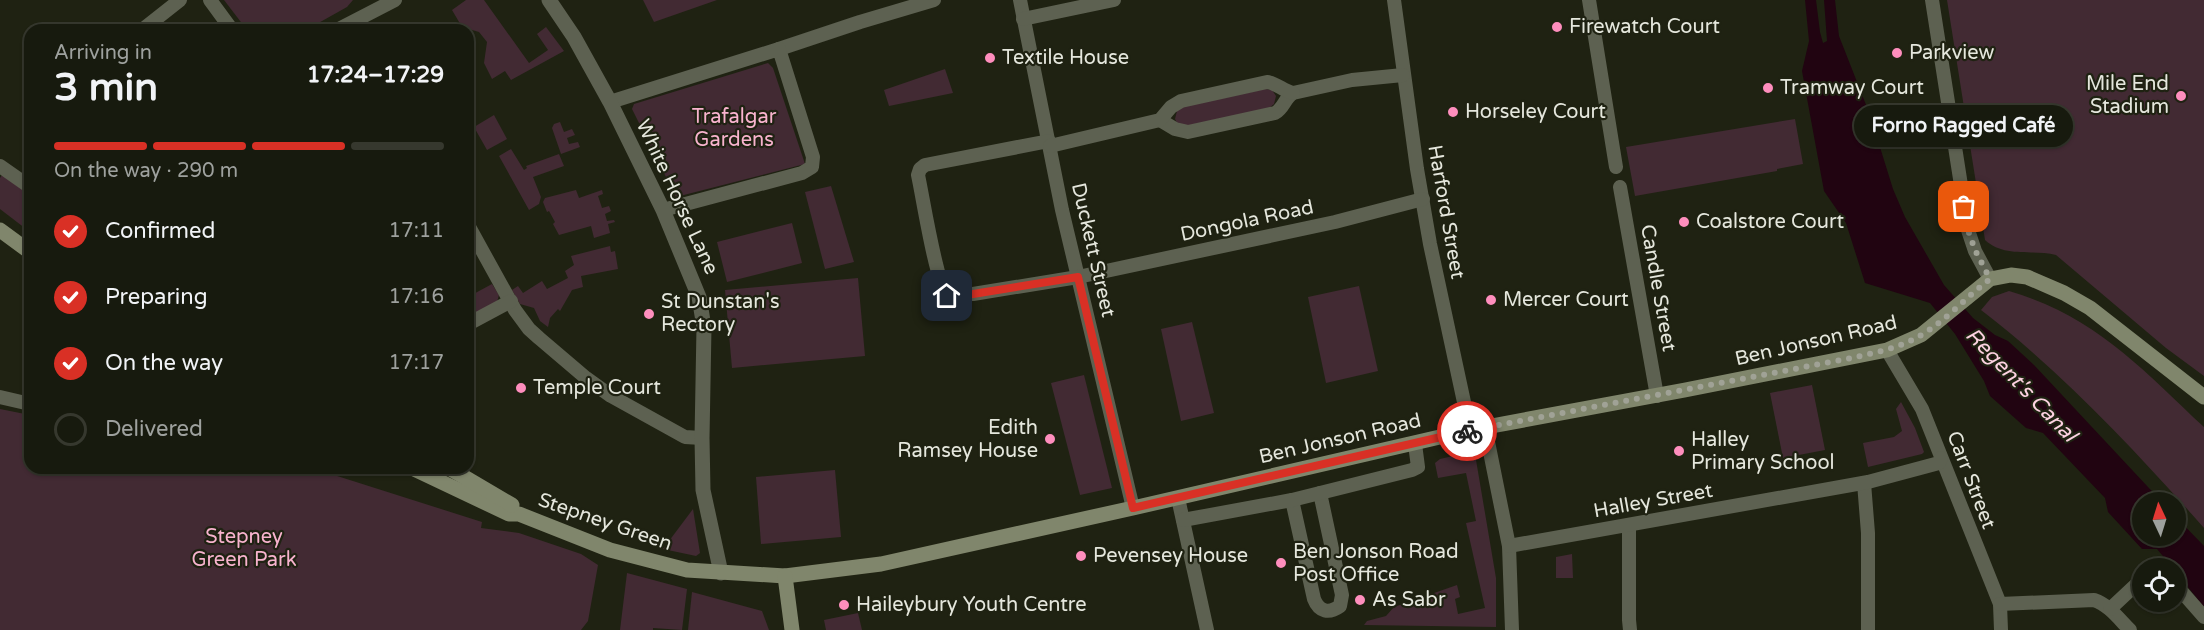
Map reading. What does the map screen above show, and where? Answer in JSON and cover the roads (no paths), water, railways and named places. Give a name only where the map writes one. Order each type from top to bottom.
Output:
[{"type":"main road","points":[[0,230],[24,248]]},
{"type":"main road","points":[[1990,279],[2011,275],[2027,277],[2064,293],[2090,308],[2204,397]]},
{"type":"main road","name":"Ben Jonson Road","points":[[785,576],[881,564],[1478,428],[1657,396],[1887,350],[1913,340],[1937,324],[1990,279]]},
{"type":"main road","name":"Stepney Green","points":[[425,474],[509,514],[519,514],[628,556],[687,570],[785,576]]},
{"type":"main road","name":"Stepney Green","points":[[459,474],[514,506],[519,514]]},
{"type":"main road","points":[[785,576],[792,630]]},
{"type":"street","points":[[150,24],[180,0]]},
{"type":"street","points":[[210,0],[228,24]]},
{"type":"street","points":[[346,24],[379,3],[395,0]]},
{"type":"street","name":"White Horse Lane","points":[[549,0],[574,37],[610,102],[663,210],[699,297],[703,312],[704,496],[721,573]]},
{"type":"street","points":[[610,102],[860,21],[934,0]]},
{"type":"street","name":"Duckett Street","points":[[1020,0],[1078,277],[1133,508]]},
{"type":"street","points":[[1023,19],[1114,0]]},
{"type":"street","name":"Harford Street","points":[[1394,0],[1403,75],[1430,244],[1509,546],[1512,630]]},
{"type":"street","points":[[1589,0],[1616,167]]},
{"type":"street","points":[[1932,0],[1968,230],[1975,250],[1990,279]]},
{"type":"street","points":[[663,210],[802,173],[812,167],[813,157],[779,49]]},
{"type":"street","points":[[1160,120],[1175,129],[1188,132],[1275,113],[1282,107],[1286,98],[1293,93],[1352,80],[1403,75]]},
{"type":"street","points":[[1049,143],[1160,120],[1181,101],[1267,82],[1293,93]]},
{"type":"street","name":"Dongola Road","points":[[1049,143],[925,165],[920,169],[918,175],[932,241],[942,288],[947,296],[1078,277],[1335,222],[1423,200]]},
{"type":"street","points":[[0,166],[24,183]]},
{"type":"street","name":"Candle Street","points":[[1620,187],[1657,396]]},
{"type":"street","points":[[474,236],[529,329],[586,378],[611,396],[685,437],[702,438]]},
{"type":"street","points":[[474,321],[511,301]]},
{"type":"street","name":"Carr Street","points":[[1887,350],[1923,409],[2000,604],[2001,630]]},
{"type":"street","points":[[0,397],[24,403]]},
{"type":"street","points":[[1183,520],[1292,500],[1418,467],[1415,444]]},
{"type":"street","name":"Halley Street","points":[[1509,546],[1864,483],[1939,463],[1941,458]]},
{"type":"street","points":[[1864,483],[1868,533],[1868,630]]},
{"type":"street","points":[[1292,500],[1314,599],[1323,611],[1330,611],[1340,606],[1342,595],[1320,493]]},
{"type":"street","points":[[1178,498],[1207,630]]},
{"type":"street","points":[[1629,526],[1630,630]]},
{"type":"street","points":[[2110,609],[2132,588]]},
{"type":"street","points":[[2186,597],[2204,617]]},
{"type":"street","points":[[2000,604],[2094,600],[2110,609],[2130,630]]},
{"type":"water","name":"Regent's Canal","points":[[1805,0],[1816,0],[1823,43],[1827,41],[1824,0],[1835,0],[1839,36],[1870,115],[1893,189],[1905,217],[1944,285],[1973,318],[1995,335],[2008,341],[2034,365],[2153,492],[2132,492],[2132,538],[2108,512],[2105,498],[2043,433],[2026,428],[1990,396],[1984,381],[1955,334],[1930,303],[1865,283],[1846,223],[1824,191],[1802,71],[1809,41]]},
{"type":"water","points":[[2186,527],[2204,546],[2204,607],[2186,585],[2186,558],[2165,558],[2157,549],[2142,549],[2139,546],[2186,546]]},
{"type":"place","name":"Firewatch Court","points":[[1557,27]]},
{"type":"place","name":"Parkview","points":[[1897,53]]},
{"type":"place","name":"Textile House","points":[[990,58]]},
{"type":"place","name":"Tramway Court","points":[[1768,88]]},
{"type":"place","name":"Mile End Stadium","points":[[2181,96]]},
{"type":"place","name":"Horseley Court","points":[[1453,112]]},
{"type":"place","name":"Forno Ragged Café","points":[[1964,207]]},
{"type":"place","name":"Coalstore Court","points":[[1684,222]]},
{"type":"place","name":"Mercer Court","points":[[1491,300]]},
{"type":"place","name":"St Dunstan's Rectory","points":[[649,314]]},
{"type":"place","name":"Temple Court","points":[[521,388]]},
{"type":"place","name":"Edith Ramsey House","points":[[1050,439]]},
{"type":"place","name":"Halley Primary School","points":[[1679,451]]},
{"type":"place","name":"Pevensey House","points":[[1081,556]]},
{"type":"place","name":"Ben Jonson Road Post Office","points":[[1281,563]]},
{"type":"place","name":"As Sabr","points":[[1360,600]]},
{"type":"place","name":"Haileybury Youth Centre","points":[[844,605]]},
{"type":"park label","name":"Trafalgar Gardens","points":[[734,128]]},
{"type":"park label","name":"Stepney Green Park","points":[[244,548]]}]
